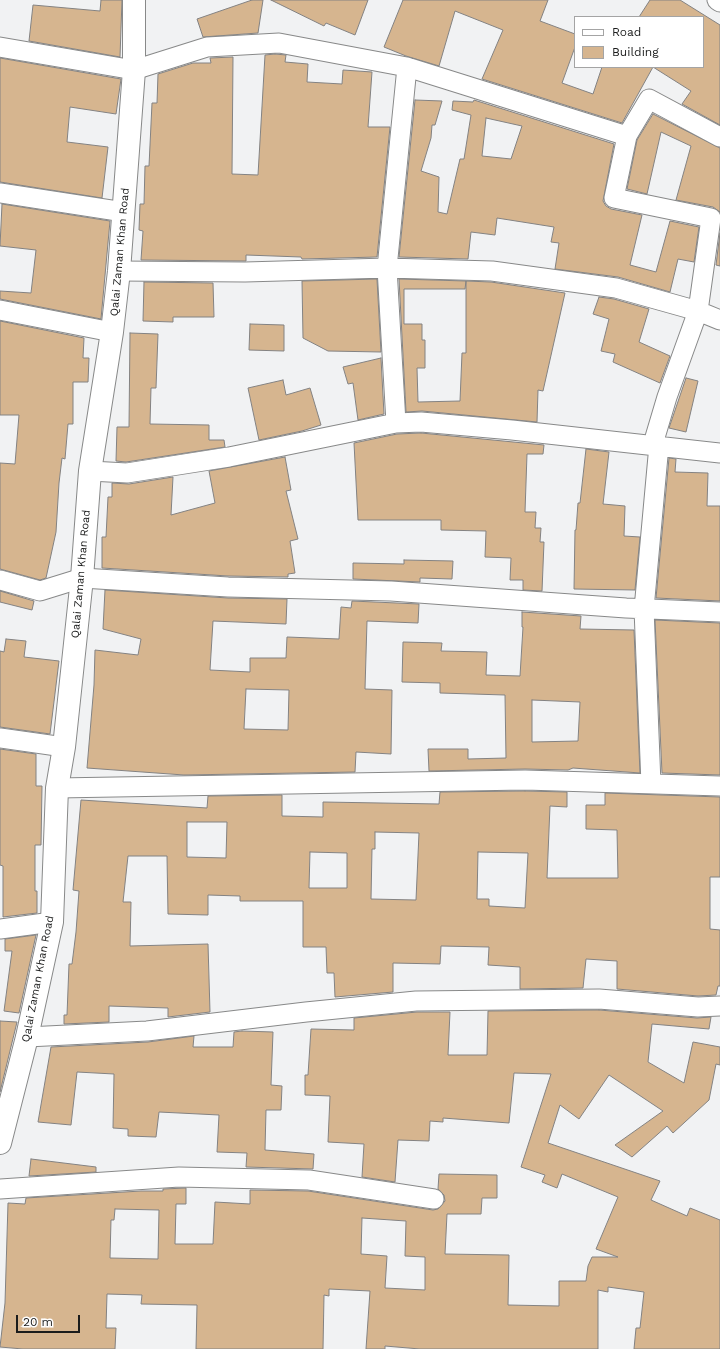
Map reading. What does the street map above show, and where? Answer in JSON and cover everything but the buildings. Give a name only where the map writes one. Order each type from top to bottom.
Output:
[{"type":"street","name":"Qalai Zaman Khan Road","points":[[0,1143],[27,1036],[52,922],[57,788],[64,747],[82,578],[90,471],[112,332],[119,271],[134,70],[134,0]]},
{"type":"street","points":[[0,47],[134,70],[207,47],[279,43],[407,67],[627,136]]},
{"type":"street","points":[[396,423],[386,268],[407,67]]},
{"type":"street","points":[[651,784],[644,609],[656,444],[667,396],[698,311],[711,218],[614,198],[627,136],[649,99],[720,136]]},
{"type":"street","points":[[0,193],[124,212]]},
{"type":"street","points":[[119,271],[245,272],[386,268],[492,271],[616,288],[698,311],[720,320]]},
{"type":"street","points":[[0,310],[112,332]]},
{"type":"street","points":[[90,471],[127,473],[229,457],[396,423],[421,422],[656,444],[720,453]]},
{"type":"street","points":[[0,580],[40,591],[82,578],[228,587],[391,591],[644,609],[720,612]]},
{"type":"street","points":[[0,738],[64,747]]},
{"type":"street","points":[[57,788],[525,780],[720,786]]},
{"type":"street","points":[[0,929],[52,922]]},
{"type":"street","points":[[27,1036],[147,1031],[306,1012],[416,1001],[599,998],[698,1007],[720,1006]]},
{"type":"street","points":[[0,1189],[179,1177],[309,1180],[434,1199]]}]
